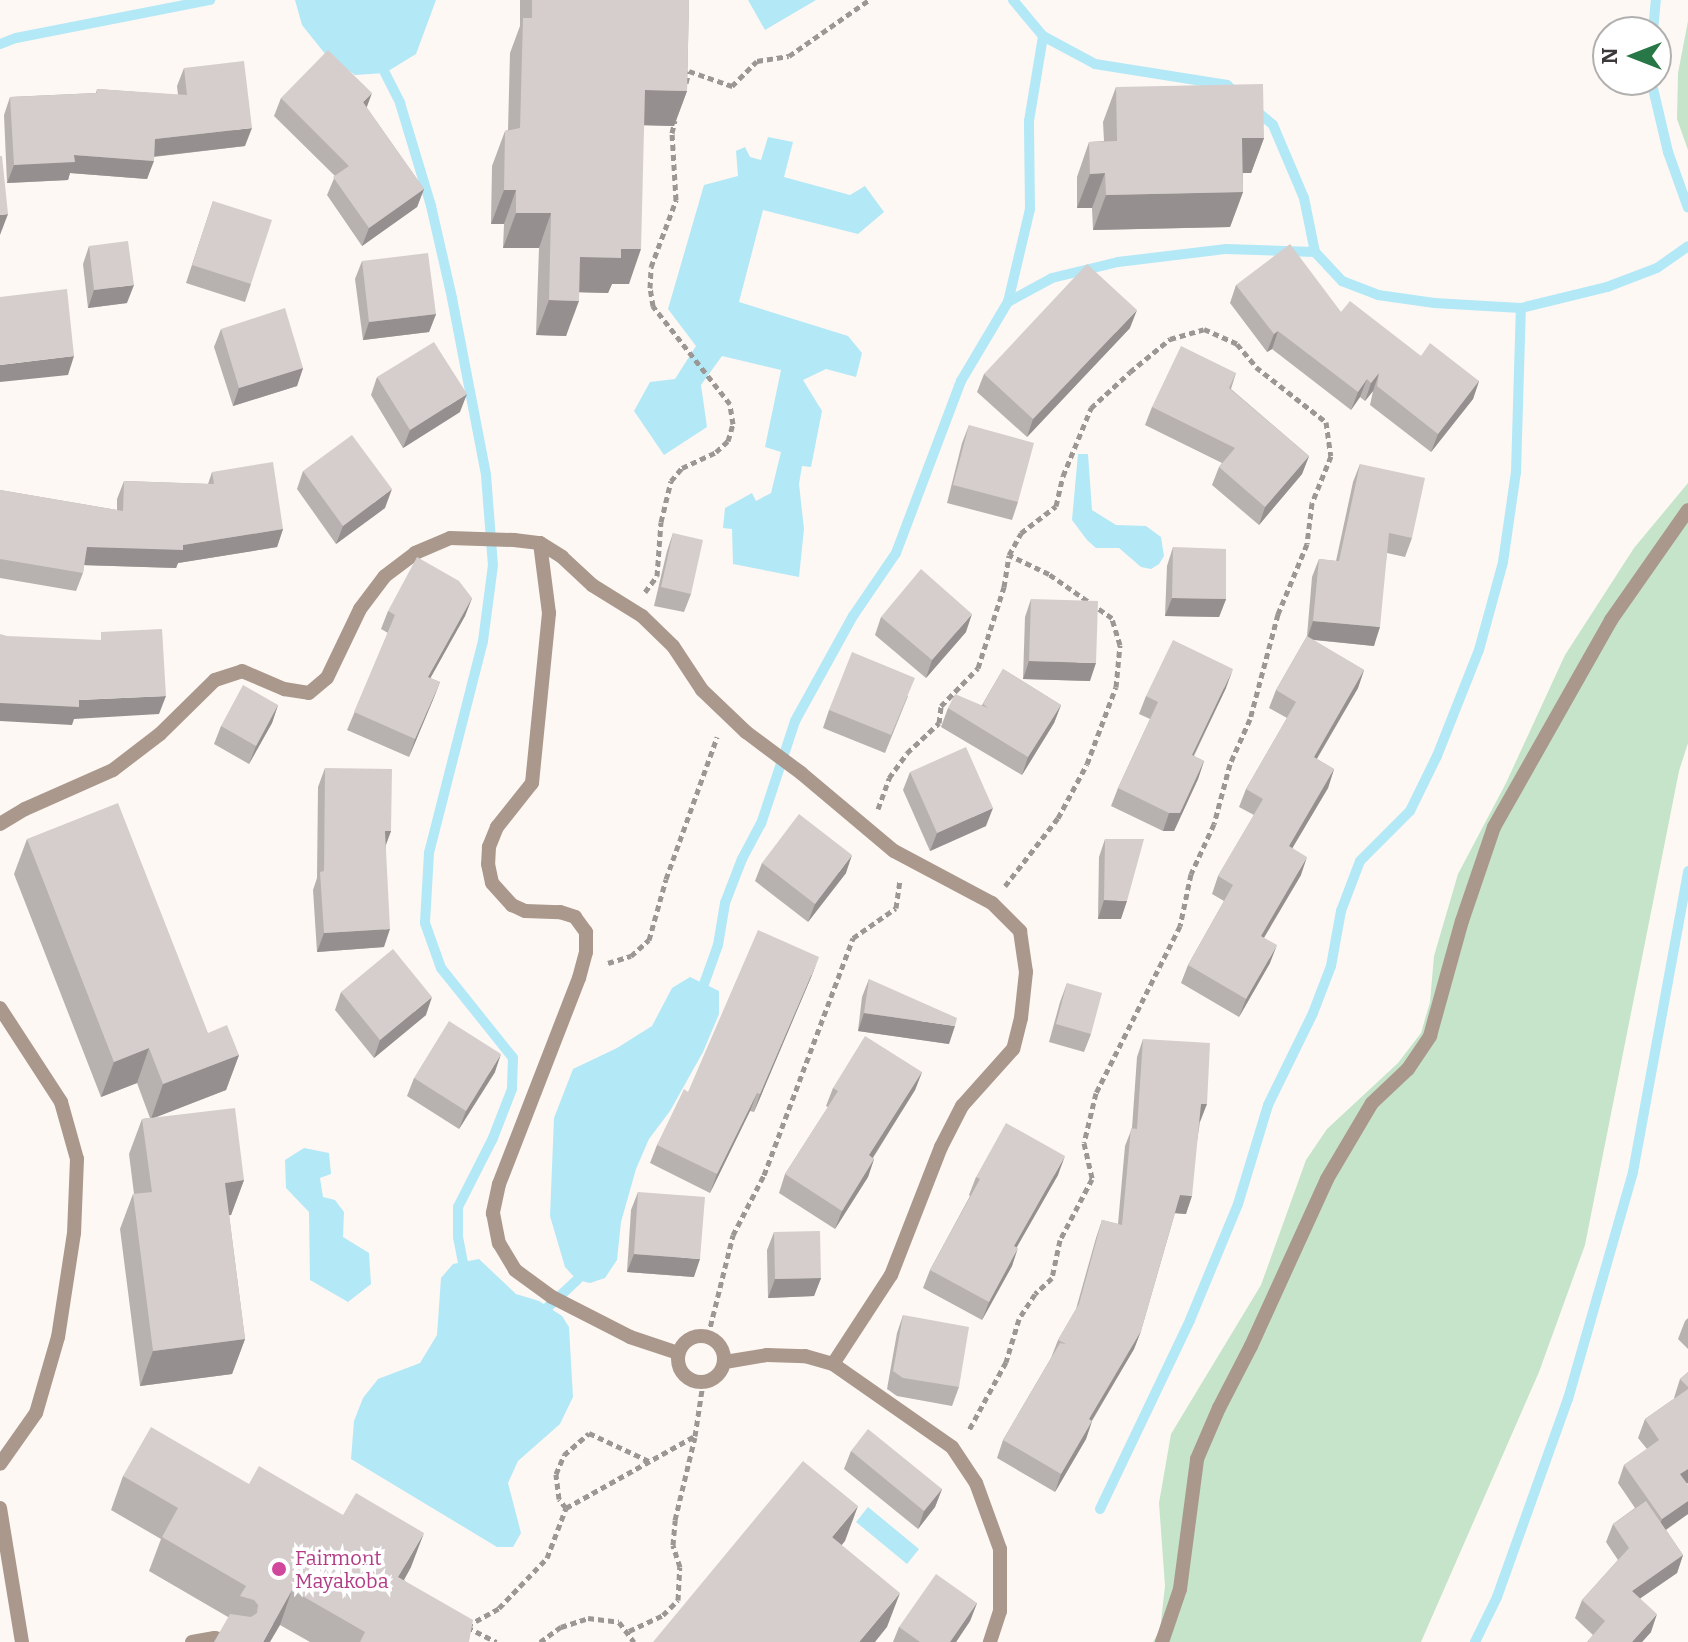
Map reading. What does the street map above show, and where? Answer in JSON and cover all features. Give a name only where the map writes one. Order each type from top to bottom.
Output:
[{"type":"lane","points":[[1162,1642],[1180,1589],[1197,1459],[1219,1408],[1251,1346],[1327,1179],[1372,1103],[1408,1069],[1430,1036],[1462,921],[1494,827],[1611,620],[1688,510]]},
{"type":"lane","points":[[0,824],[25,809],[113,770],[160,734],[191,699],[215,680],[242,671],[284,689],[309,693],[327,678],[360,609],[385,576],[415,553],[450,538],[540,543],[562,557],[592,585],[633,610],[673,646],[702,690],[746,732],[801,773],[894,851],[992,903],[1020,931],[1026,972],[1021,1018],[1013,1049],[962,1106],[941,1147],[891,1275],[833,1364]]},
{"type":"lane","points":[[540,543],[549,613],[532,783],[497,827],[489,847],[488,864],[492,883],[512,905],[525,911],[560,912],[575,917],[586,932],[584,962],[499,1184],[493,1213],[499,1243],[515,1270],[552,1297],[630,1337],[678,1353]]},
{"type":"lane","points":[[0,1008],[61,1102],[77,1159],[74,1233],[58,1337],[36,1413],[0,1464]]},
{"type":"lane","points":[[708,1336],[721,1346],[725,1362],[717,1376],[703,1383],[683,1374],[678,1353],[693,1337],[708,1336]]},
{"type":"lane","points":[[725,1362],[767,1355],[805,1356],[833,1364],[952,1447],[976,1483],[1000,1549],[1000,1611],[990,1642]]},
{"type":"lane","points":[[0,1508],[22,1642]]},
{"type":"lane","points":[[192,1642],[215,1638],[236,1642]]},
{"type":"path","points":[[682,96],[689,71],[732,86],[757,61],[789,56],[869,0]]},
{"type":"path","points":[[633,610],[657,576],[661,522],[671,481],[682,468],[716,452],[728,441],[733,424],[730,404],[653,306],[651,267],[676,200],[672,133],[679,109]]},
{"type":"path","points":[[875,834],[879,805],[889,778],[907,753],[939,723],[941,706],[978,668],[1004,587],[1009,555],[1021,533],[1056,506],[1063,476],[1091,408],[1170,339],[1204,329],[1237,344],[1256,367],[1326,422],[1331,456],[1312,503],[1307,544],[1278,614],[1250,719],[1230,764],[1214,824],[1191,874],[1180,926],[1096,1093],[1084,1143],[1092,1179],[1060,1240],[1052,1278],[1035,1294],[1019,1319],[1006,1362],[970,1429],[952,1447]]},
{"type":"path","points":[[992,903],[1058,818],[1087,764],[1116,687],[1120,645],[1112,618],[1049,574],[1009,555]]},
{"type":"path","points":[[584,962],[608,963],[631,956],[649,940],[666,879],[726,714]]},
{"type":"path","points":[[708,1336],[733,1235],[764,1175],[853,938],[896,908],[900,879],[894,851]]},
{"type":"path","points":[[629,1631],[663,1615],[678,1600],[680,1567],[673,1545],[675,1520],[695,1436],[703,1383]]},
{"type":"path","points":[[566,1508],[559,1499],[556,1474],[564,1455],[589,1433],[650,1461]]},
{"type":"path","points":[[466,1626],[499,1608],[547,1558],[566,1508],[695,1436]]},
{"type":"path","points":[[540,1642],[561,1627],[588,1618],[619,1622],[629,1631],[634,1642]]},
{"type":"path","points":[[455,1624],[466,1626],[496,1642]]},
{"type":"green space","points":[[1688,21],[1688,150],[1677,119],[1678,73]]},
{"type":"green space","points":[[1688,483],[1688,743],[1679,771],[1585,1245],[1539,1372],[1421,1642],[1153,1642],[1160,1630],[1165,1586],[1159,1503],[1171,1434],[1261,1285],[1306,1160],[1327,1129],[1398,1063],[1421,1033],[1430,1002],[1434,956],[1458,874],[1506,783],[1565,655],[1634,548]]},
{"type":"water","points":[[295,0],[436,0],[416,54],[385,73],[355,75],[326,55],[302,25]]},
{"type":"water","points":[[748,0],[816,0],[765,30]]},
{"type":"water","points":[[768,137],[793,142],[784,177],[850,195],[865,186],[884,212],[858,234],[763,210],[739,302],[848,336],[862,353],[856,377],[826,369],[803,380],[822,411],[811,467],[802,466],[799,484],[804,529],[799,577],[733,564],[732,529],[723,528],[725,508],[752,493],[756,501],[771,493],[781,452],[765,447],[781,370],[722,356],[701,385],[707,427],[664,455],[634,411],[650,382],[675,379],[696,346],[668,309],[704,185],[738,176],[736,151],[745,147],[750,157],[761,160]]},
{"type":"water","points":[[1078,454],[1088,454],[1092,510],[1116,525],[1146,526],[1161,537],[1164,556],[1159,564],[1151,569],[1141,567],[1119,548],[1096,548],[1072,520]]},
{"type":"water","points":[[690,977],[719,991],[719,1014],[703,1052],[670,1111],[649,1139],[636,1169],[621,1222],[617,1260],[605,1278],[590,1283],[577,1280],[565,1267],[550,1216],[554,1118],[573,1069],[617,1048],[652,1026],[672,988]]},
{"type":"water","points":[[304,1148],[329,1153],[331,1174],[320,1178],[323,1197],[335,1200],[344,1212],[343,1237],[369,1253],[371,1284],[348,1302],[310,1280],[309,1212],[286,1188],[285,1160]]},
{"type":"water","points":[[479,1259],[516,1294],[539,1301],[562,1316],[569,1327],[573,1397],[560,1424],[518,1461],[508,1483],[521,1533],[513,1547],[497,1547],[351,1459],[354,1421],[363,1398],[378,1379],[420,1363],[437,1335],[441,1278],[453,1264]]},
{"type":"water","points":[[868,1507],[919,1549],[907,1564],[856,1522]]},
{"type":"building","points":[[532,0],[689,0],[687,91],[645,90],[641,249],[621,249],[621,258],[580,257],[579,301],[549,300],[551,213],[516,213],[516,190],[504,190],[505,131],[520,128],[523,18],[532,18]]},
{"type":"building","points":[[328,50],[372,93],[363,102],[424,189],[369,228],[333,177],[349,166],[281,98]]},
{"type":"building","points":[[244,61],[252,128],[155,139],[154,161],[74,155],[75,162],[14,165],[10,97],[97,93],[97,89],[187,95],[184,68]]},
{"type":"building","points":[[1263,84],[1264,138],[1242,138],[1243,192],[1106,195],[1105,173],[1090,174],[1089,142],[1117,141],[1116,87]]},
{"type":"building","points":[[0,156],[8,214],[0,215]]},
{"type":"building","points":[[213,201],[272,220],[251,284],[192,265]]},
{"type":"building","points":[[128,241],[134,285],[94,290],[89,246]]},
{"type":"building","points":[[1290,244],[1341,312],[1350,301],[1421,356],[1430,343],[1479,381],[1438,434],[1377,386],[1379,373],[1371,383],[1367,379],[1358,392],[1278,331],[1274,334],[1236,285]]},
{"type":"building","points":[[428,253],[436,314],[369,322],[362,261]]},
{"type":"building","points":[[1087,264],[1137,310],[1033,419],[984,374]]},
{"type":"building","points":[[67,289],[74,356],[0,365],[0,297]]},
{"type":"building","points":[[285,308],[303,368],[239,388],[221,329]]},
{"type":"building","points":[[434,342],[467,394],[410,430],[377,377]]},
{"type":"building","points":[[1181,346],[1236,373],[1229,388],[1309,456],[1265,507],[1219,467],[1235,448],[1152,407]]},
{"type":"building","points":[[969,425],[1034,443],[1018,502],[953,485]]},
{"type":"building","points":[[352,435],[392,489],[343,526],[303,471]]},
{"type":"building","points":[[273,462],[283,529],[183,545],[183,550],[87,547],[83,573],[0,559],[0,490],[123,511],[124,481],[214,484],[212,472]]},
{"type":"building","points":[[1360,464],[1425,478],[1412,538],[1389,533],[1380,627],[1313,621],[1319,559],[1339,561]]},
{"type":"building","points":[[673,533],[703,540],[691,594],[661,587]]},
{"type":"building","points":[[1173,547],[1226,549],[1226,599],[1172,598]]},
{"type":"building","points":[[417,557],[459,581],[472,598],[428,677],[440,682],[415,739],[354,712],[395,615],[388,611]]},
{"type":"building","points":[[921,569],[972,614],[932,660],[881,617]]},
{"type":"building","points":[[1031,599],[1098,601],[1096,663],[1029,661]]},
{"type":"building","points":[[162,629],[166,696],[79,700],[79,707],[0,703],[0,634],[101,640],[101,632]]},
{"type":"building","points":[[1307,636],[1364,670],[1314,757],[1334,769],[1289,846],[1307,857],[1261,936],[1277,945],[1246,999],[1188,965],[1233,885],[1218,876],[1263,799],[1246,789],[1296,702],[1276,690]]},
{"type":"building","points":[[1173,640],[1233,669],[1192,755],[1204,761],[1180,813],[1169,813],[1118,788],[1158,702],[1146,696]]},
{"type":"building","points":[[852,652],[915,678],[891,735],[829,710]]},
{"type":"building","points":[[1003,669],[1061,705],[1028,757],[948,708],[955,694],[988,708],[983,704]]},
{"type":"building","points":[[243,685],[278,705],[256,746],[221,726]]},
{"type":"building","points":[[966,747],[993,808],[937,833],[910,772]]},
{"type":"building","points":[[325,768],[392,769],[391,831],[385,831],[390,929],[324,933],[320,872],[324,871]]},
{"type":"building","points":[[118,803],[208,1033],[227,1025],[239,1055],[163,1084],[149,1048],[114,1062],[27,839]]},
{"type":"building","points":[[799,814],[852,855],[815,904],[762,863]]},
{"type":"building","points":[[1105,839],[1144,839],[1127,901],[1104,900]]},
{"type":"building","points":[[758,930],[819,957],[760,1094],[757,1093],[717,1174],[657,1145],[684,1089],[688,1092]]},
{"type":"building","points":[[393,949],[432,997],[380,1040],[341,992]]},
{"type":"building","points":[[869,979],[957,1018],[955,1026],[864,1013]]},
{"type":"building","points":[[1067,983],[1102,993],[1091,1034],[1056,1024]]},
{"type":"building","points":[[449,1021],[501,1054],[466,1111],[414,1078]]},
{"type":"building","points":[[865,1036],[922,1072],[869,1155],[874,1159],[842,1211],[785,1174],[838,1091],[833,1088]]},
{"type":"building","points":[[1143,1039],[1210,1043],[1207,1104],[1201,1104],[1192,1196],[1180,1195],[1141,1331],[1089,1419],[1092,1421],[1061,1474],[1003,1440],[1060,1343],[1066,1344],[1058,1340],[1079,1304],[1102,1220],[1122,1225],[1131,1128],[1137,1129]]},
{"type":"building","points":[[235,1108],[244,1180],[225,1183],[245,1339],[153,1351],[133,1194],[152,1192],[142,1119]]},
{"type":"building","points":[[1006,1123],[1065,1156],[1014,1246],[1018,1248],[989,1302],[930,1270],[980,1179],[976,1177]]},
{"type":"building","points":[[638,1192],[705,1197],[700,1259],[634,1254]]},
{"type":"building","points":[[820,1231],[821,1278],[775,1279],[774,1232]]},
{"type":"building","points":[[903,1315],[969,1327],[959,1387],[903,1378],[893,1371]]},
{"type":"building","points":[[1688,1372],[1688,1387],[1680,1379]]},
{"type":"building","points":[[1688,1389],[1688,1469],[1680,1474],[1688,1485],[1688,1501],[1662,1519],[1624,1465],[1659,1440],[1645,1419]]},
{"type":"building","points":[[151,1427],[249,1484],[259,1466],[343,1515],[356,1493],[424,1533],[398,1577],[473,1620],[469,1642],[360,1642],[365,1632],[292,1590],[263,1642],[214,1642],[230,1614],[251,1617],[257,1613],[258,1605],[254,1600],[240,1596],[246,1586],[162,1537],[178,1508],[123,1476]]},
{"type":"building","points":[[868,1429],[942,1489],[924,1511],[851,1451]]},
{"type":"building","points":[[803,1461],[858,1506],[832,1537],[900,1593],[859,1642],[653,1642]]},
{"type":"building","points":[[1646,1501],[1683,1555],[1632,1591],[1657,1614],[1632,1642],[1587,1642],[1605,1621],[1582,1600],[1629,1548],[1613,1524]]},
{"type":"building","points":[[936,1574],[977,1603],[950,1642],[920,1642],[899,1627]]},
{"type":"waterway","points":[[0,44],[16,38],[210,0]]},
{"type":"waterway","points":[[1013,0],[1043,36],[1095,64],[1227,85],[1235,92]]},
{"type":"waterway","points":[[1654,16],[1656,0]]},
{"type":"waterway","points":[[1008,302],[1030,209],[1029,121],[1043,36]]},
{"type":"waterway","points":[[385,73],[400,103],[431,206],[452,298],[486,475],[493,565],[483,641],[429,853],[425,923],[441,968],[513,1058],[512,1089],[493,1138],[458,1207],[458,1237],[463,1262]]},
{"type":"waterway","points":[[1655,96],[1668,152],[1688,208]]},
{"type":"waterway","points":[[1253,108],[1273,125],[1304,198],[1315,252],[1342,281],[1378,295],[1434,303],[1521,308],[1607,287],[1657,268],[1688,246]]},
{"type":"waterway","points":[[704,984],[718,945],[725,903],[742,859],[761,824],[795,721],[853,616],[896,553],[961,381],[1008,302],[1052,278],[1118,262],[1226,249],[1315,252]]},
{"type":"waterway","points":[[1100,1509],[1190,1320],[1238,1204],[1268,1105],[1313,1013],[1331,966],[1341,911],[1360,861],[1410,811],[1437,756],[1479,650],[1503,562],[1516,472],[1521,308]]},
{"type":"waterway","points":[[1475,1642],[1497,1597],[1568,1399],[1633,1172],[1688,871]]},
{"type":"waterway","points":[[548,1307],[577,1280]]},
{"type":"place","name":"Fairmont Mayakoba","points":[[279,1569]]}]
